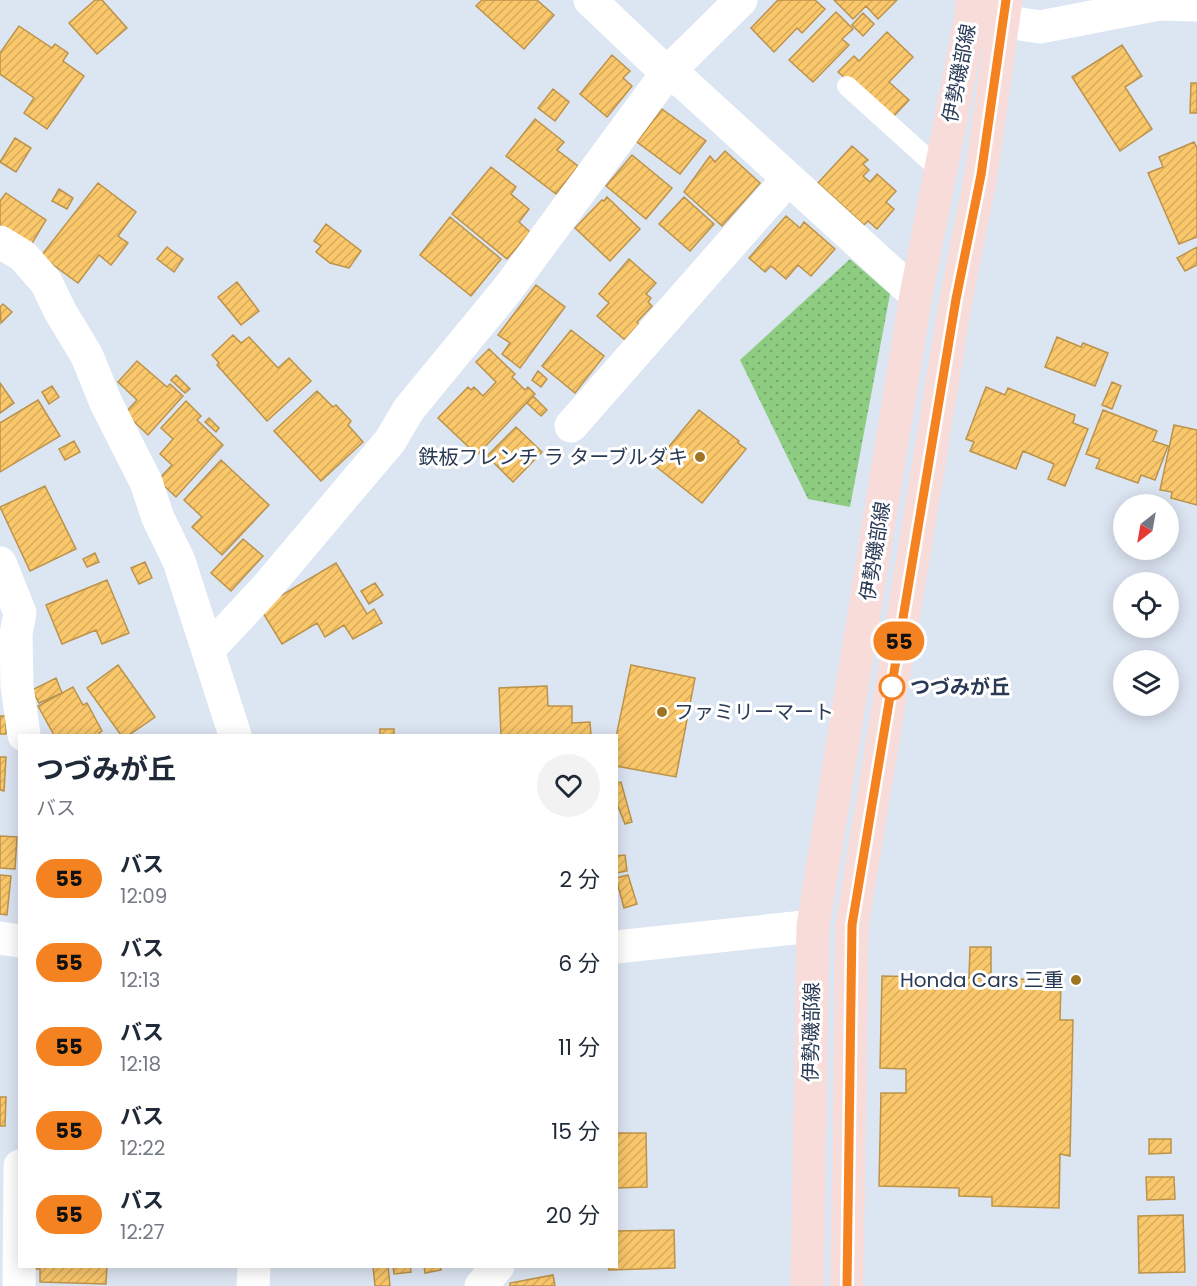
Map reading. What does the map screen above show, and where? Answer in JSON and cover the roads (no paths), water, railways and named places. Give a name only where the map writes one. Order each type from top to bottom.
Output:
[{"type":"main road","name":"伊勢磯部線","points":[[807,1286],[813,926],[916,295],[940,170],[965,6]]},
{"type":"main road","name":"伊勢磯部線","points":[[847,1286],[852,925],[952,322],[981,175],[1004,10]]},
{"type":"street","points":[[590,0],[916,295]]},
{"type":"street","points":[[208,650],[267,588],[390,441],[409,409],[507,290],[668,73],[741,0]]},
{"type":"street","points":[[1004,10],[1040,27],[1159,4],[1197,5]]},
{"type":"street","points":[[571,426],[788,179]]},
{"type":"street","points":[[0,242],[23,256],[46,282],[60,311],[87,356],[106,403],[146,482],[158,518],[179,561],[235,734]]},
{"type":"street","points":[[0,563],[20,613],[16,634],[17,686],[24,734]]},
{"type":"street","points":[[618,947],[813,926]]},
{"type":"street","points":[[0,938],[18,941]]},
{"type":"street","points":[[19,1268],[19,1286]]},
{"type":"street","points":[[253,1286],[254,1268]]},
{"type":"street","points":[[481,1286],[496,1268]]},
{"type":"lane","points":[[847,86],[940,170]]},
{"type":"place","name":"鉄板フレンチ ラ ターブルダキ","points":[[700,457]]},
{"type":"place","name":"つづみが丘","points":[[892,687]]},
{"type":"place","name":"ファミリーマート","points":[[662,712]]},
{"type":"place","name":"Honda Cars 三重","points":[[1076,980]]}]
